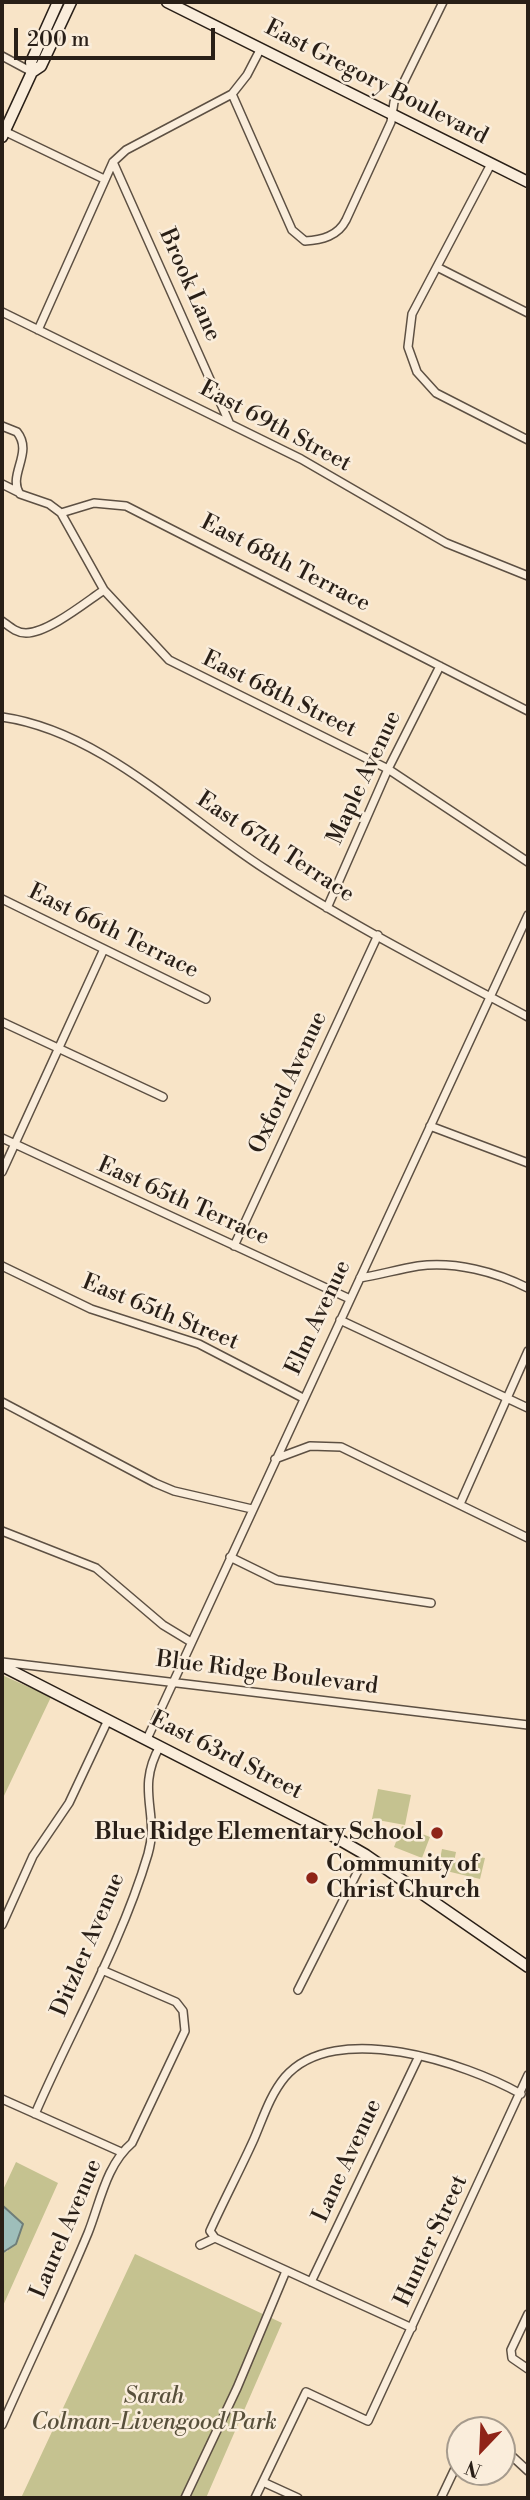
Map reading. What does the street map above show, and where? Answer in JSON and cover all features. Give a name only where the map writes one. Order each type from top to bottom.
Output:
[{"type":"main road","points":[[3,134],[32,72],[31,62],[58,2]]},
{"type":"main road","points":[[32,72],[41,66],[71,2]]},
{"type":"main road","name":"East Gregory Boulevard","points":[[167,2],[528,182]]},
{"type":"main road","name":"East 63rd Street","points":[[2,1664],[366,1855],[528,1966]]},
{"type":"street","points":[[232,94],[292,230],[305,241],[317,240],[342,227],[394,115],[394,102],[443,2]]},
{"type":"street","points":[[38,330],[113,162],[126,150],[232,94],[247,75],[261,48]]},
{"type":"street","points":[[2,56],[32,72]]},
{"type":"street","points":[[3,134],[104,179]]},
{"type":"street","name":"Brook Lane","points":[[113,162],[229,423]]},
{"type":"street","points":[[491,164],[410,324],[408,347],[411,360],[427,386],[528,440]]},
{"type":"street","points":[[437,267],[528,313]]},
{"type":"street","name":"East 69th Street","points":[[2,312],[301,458],[446,543],[528,576]]},
{"type":"street","points":[[2,426],[17,432],[24,449],[16,484],[18,492]]},
{"type":"street","points":[[2,484],[61,513]]},
{"type":"street","name":"East 68th Terrace","points":[[61,513],[94,503],[127,506],[528,711]]},
{"type":"street","name":"East 68th Street","points":[[61,513],[104,590],[169,660],[388,769],[528,862]]},
{"type":"street","points":[[2,621],[15,631],[27,633],[44,627],[104,590]]},
{"type":"street","name":"Maple Avenue","points":[[327,908],[388,769],[440,666]]},
{"type":"street","name":"East 67th Terrace","points":[[2,717],[38,724],[88,746],[264,869],[327,908],[528,1017]]},
{"type":"street","name":"East 66th Terrace","points":[[2,899],[206,999]]},
{"type":"street","name":"Elm Avenue","points":[[146,1739],[528,915]]},
{"type":"street","name":"Oxford Avenue","points":[[234,1246],[379,935]]},
{"type":"street","points":[[2,1172],[104,949]]},
{"type":"street","points":[[2,1023],[163,1097]]},
{"type":"street","points":[[430,1126],[528,1163]]},
{"type":"street","name":"East 65th Terrace","points":[[2,1139],[350,1299]]},
{"type":"street","name":"East 65th Street","points":[[2,1266],[91,1308],[199,1344],[303,1398]]},
{"type":"street","points":[[360,1278],[419,1266],[447,1266],[499,1276],[528,1288]]},
{"type":"street","points":[[340,1320],[528,1408]]},
{"type":"street","points":[[460,1504],[528,1352]]},
{"type":"street","points":[[2,1402],[155,1483],[174,1491],[252,1509]]},
{"type":"street","points":[[275,1460],[310,1447],[341,1447],[528,1538]]},
{"type":"street","points":[[2,1531],[96,1568],[163,1625],[191,1642]]},
{"type":"street","points":[[230,1557],[278,1580],[431,1603]]},
{"type":"street","name":"Blue Ridge Boulevard","points":[[2,1664],[528,1725]]},
{"type":"street","points":[[2,1925],[33,1856],[69,1803],[108,1720]]},
{"type":"street","name":"Ditzler Avenue","points":[[35,2114],[102,1970],[149,1852],[152,1828],[146,1780],[160,1746]]},
{"type":"street","points":[[298,1990],[366,1855]]},
{"type":"street","name":"Laurel Avenue","points":[[2,2425],[121,2152],[132,2143],[185,2031],[184,2013],[176,2002],[102,1970]]},
{"type":"street","points":[[412,2328],[215,2238],[210,2231],[265,2110],[286,2076],[303,2063],[327,2052],[342,2050],[419,2056],[471,2070],[521,2094]]},
{"type":"street","name":"Lane Avenue","points":[[312,2282],[419,2056]]},
{"type":"street","name":"Hunter Street","points":[[263,2482],[306,2392],[369,2421],[528,2076]]},
{"type":"street","points":[[2,2099],[121,2152]]},
{"type":"street","points":[[200,2245],[215,2238]]},
{"type":"street","points":[[185,2498],[237,2388],[286,2271]]},
{"type":"street","points":[[528,2314],[511,2350],[512,2358],[528,2369]]},
{"type":"street","points":[[256,2498],[263,2482],[298,2498]]},
{"type":"green space","points":[[2,1675],[51,1697],[2,1800]]},
{"type":"green space","points":[[378,1789],[411,1795],[405,1825],[372,1819]]},
{"type":"green space","points":[[402,1826],[430,1837],[422,1858],[394,1847]]},
{"type":"green space","points":[[442,1849],[456,1852],[454,1862],[470,1866],[473,1856],[485,1858],[480,1879],[438,1869]]},
{"type":"green space","points":[[16,2162],[58,2183],[2,2308],[2,2253],[8,2251],[2,2192]]},
{"type":"green space","name":"Sarah Colman-Livengood Park","points":[[135,2254],[282,2323],[206,2498],[21,2498]]},
{"type":"water","points":[[2,2205],[23,2224],[16,2244],[2,2253]]},
{"type":"place","name":"Blue Ridge Elementary School","points":[[437,1833]]},
{"type":"place","name":"Community of Christ Church","points":[[312,1878]]}]
